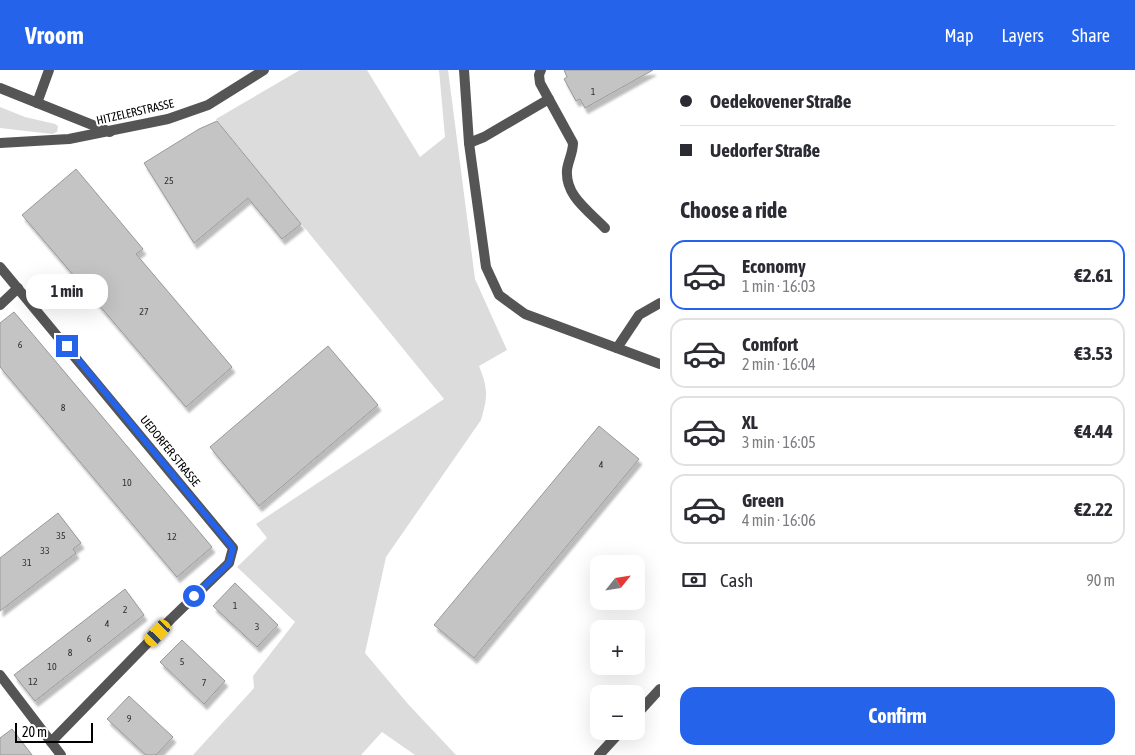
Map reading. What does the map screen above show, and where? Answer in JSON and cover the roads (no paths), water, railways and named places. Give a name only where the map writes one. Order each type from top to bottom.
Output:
[{"type":"street","points":[[37,103],[49,70]]},
{"type":"street","name":"HITZELERSTRASSE","points":[[0,143],[68,139],[168,119],[208,105],[264,70]]},
{"type":"street","points":[[464,70],[469,143],[486,267],[499,295],[525,314],[660,364]]},
{"type":"street","points":[[541,70],[539,75],[540,83],[573,143],[567,181],[572,193],[605,228]]},
{"type":"street","points":[[0,88],[110,132]]},
{"type":"street","points":[[469,143],[484,138],[549,99]]},
{"type":"street","name":"UEDORFER STRASSE","points":[[0,267],[233,548],[229,563],[171,619],[51,742]]},
{"type":"street","points":[[0,305],[18,288]]},
{"type":"street","points":[[617,348],[639,315],[660,303]]},
{"type":"street","points":[[0,675],[61,755]]},
{"type":"street","points":[[645,705],[660,689]]},
{"type":"street","points":[[599,755],[613,740]]}]
